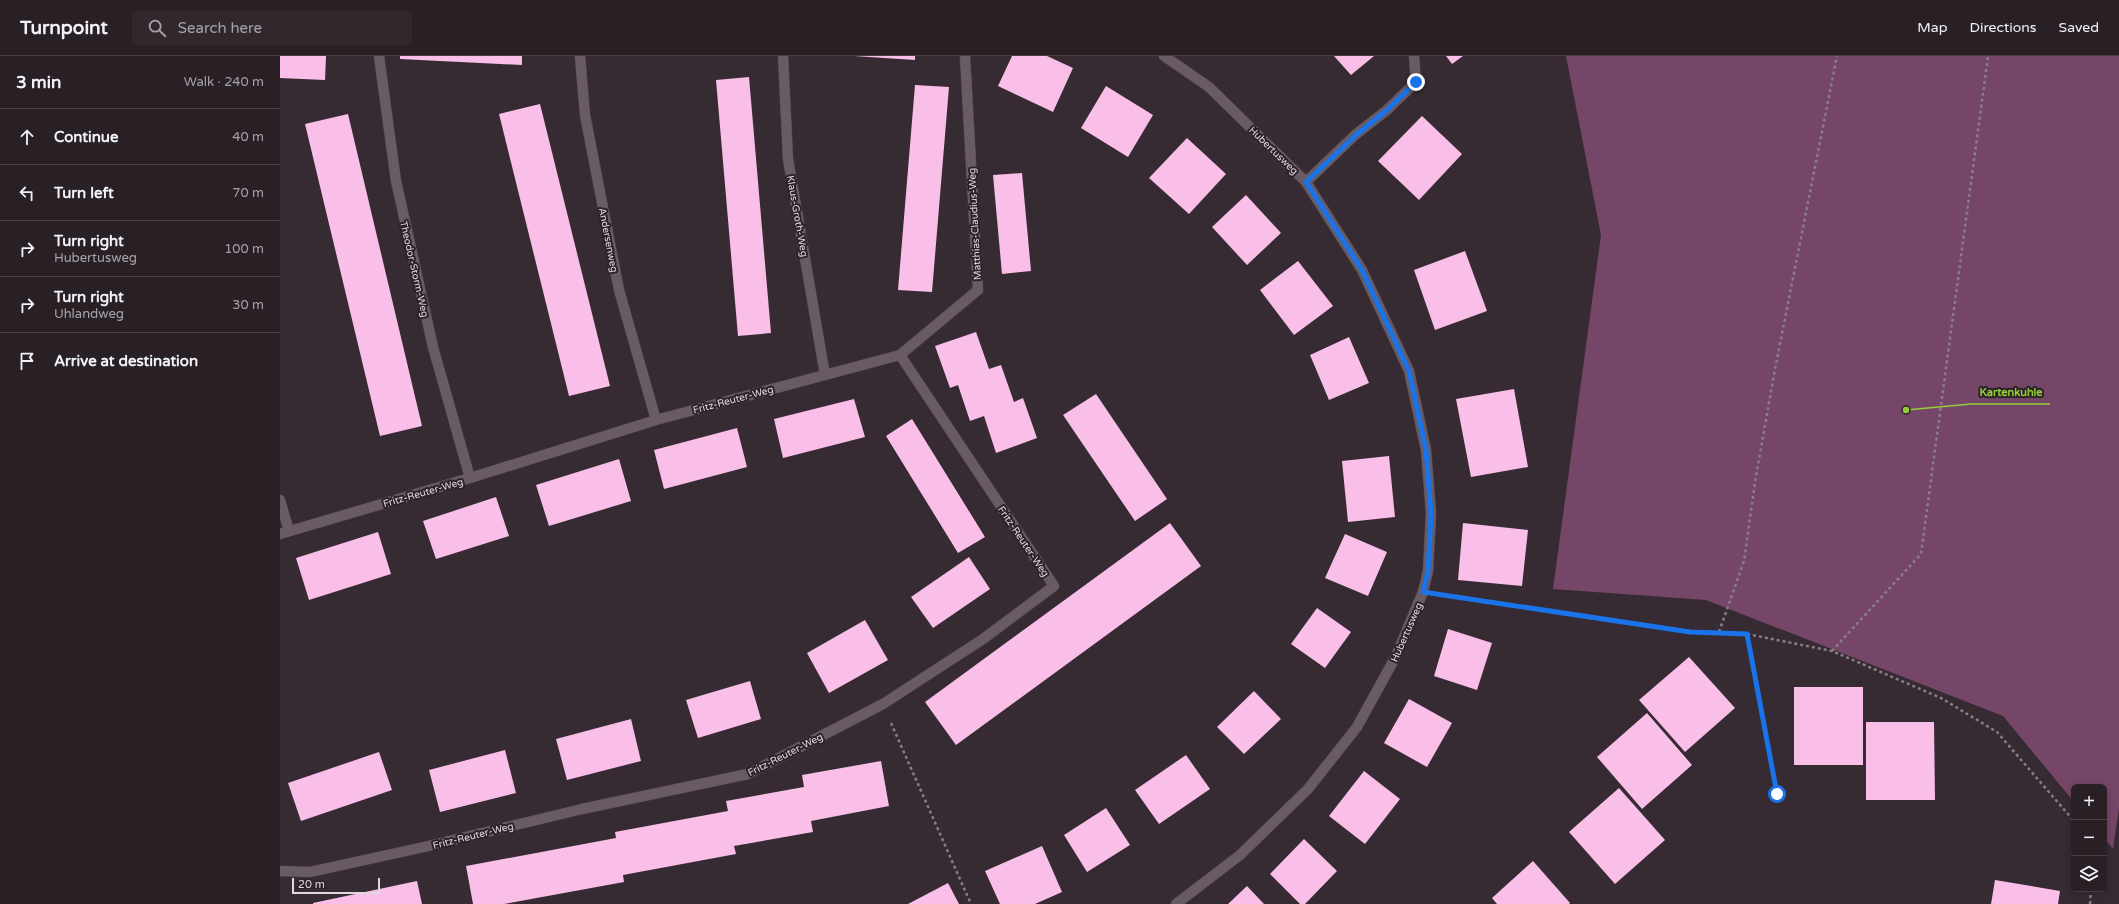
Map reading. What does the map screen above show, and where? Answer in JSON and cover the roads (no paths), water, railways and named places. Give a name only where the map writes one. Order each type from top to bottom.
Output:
[{"type":"street","name":"Theodor-Storm-Weg","points":[[379,56],[396,181],[433,346],[470,478]]},
{"type":"street","name":"Andersenweg","points":[[580,56],[585,115],[619,290],[656,420]]},
{"type":"street","name":"Klaus-Groth-Weg","points":[[783,56],[788,159],[825,375]]},
{"type":"street","name":"Matthias-Claudius-Weg","points":[[900,355],[978,290],[965,56]]},
{"type":"street","name":"Hubertusweg","points":[[1164,56],[1209,87],[1306,182],[1362,270],[1409,371],[1426,450],[1431,513],[1428,571],[1423,592],[1396,656],[1356,727],[1308,789],[1240,855],[1176,904]]},
{"type":"street","points":[[1306,182],[1356,135],[1387,110],[1416,82],[1414,56]]},
{"type":"street","name":"Fritz-Reuter-Weg","points":[[280,872],[310,872],[424,847],[582,809],[748,774],[883,704],[983,639],[1054,586],[900,355],[656,420],[470,478],[284,533]]},
{"type":"street","points":[[280,500],[284,533]]},
{"type":"place","name":"Kartenkuhle","points":[[1906,410]]}]
